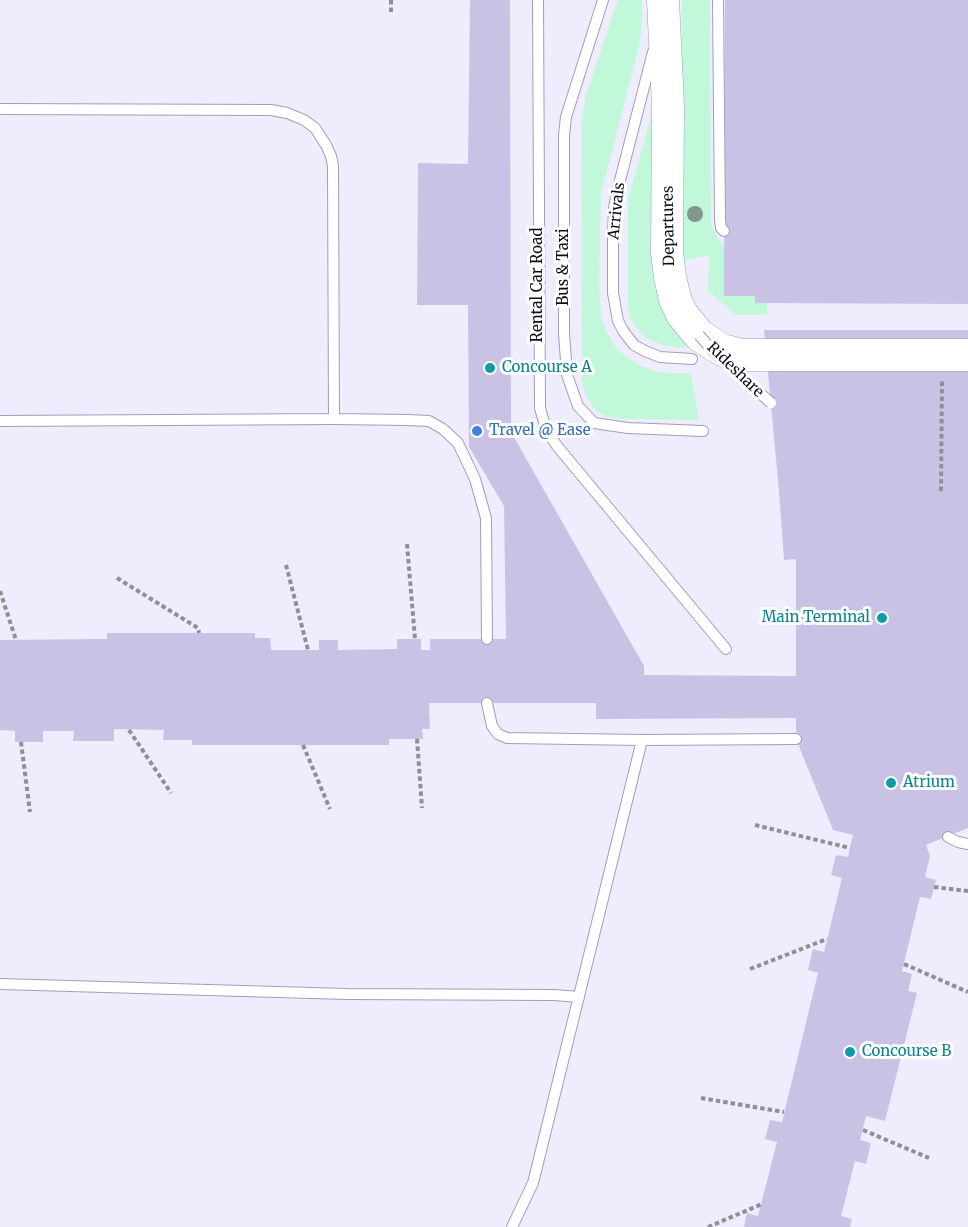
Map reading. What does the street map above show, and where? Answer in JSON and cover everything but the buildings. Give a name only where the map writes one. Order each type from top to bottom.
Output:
[{"type":"main road","name":"Departures","points":[[662,8],[668,106],[667,253],[675,298],[696,347],[742,355],[955,355]]},
{"type":"lane","name":"Rental Car Road","points":[[538,0],[540,408],[546,429],[557,446],[726,649]]},
{"type":"lane","name":"Bus & Taxi","points":[[603,0],[566,117],[564,135],[564,333],[567,375],[578,406],[594,423],[628,428],[703,431]]},
{"type":"lane","points":[[717,0],[720,220],[724,231]]},
{"type":"lane","name":"Arrivals","points":[[662,8],[614,208],[613,293],[618,321],[634,345],[660,357],[696,347]]},
{"type":"lane","points":[[0,109],[271,110],[287,112],[315,128],[327,145],[333,166],[334,419]]},
{"type":"lane","name":"Rideshare","points":[[696,347],[715,353],[771,404]]},
{"type":"lane","points":[[0,421],[334,419],[429,421],[443,429],[458,443],[475,479],[486,518],[487,639]]},
{"type":"lane","points":[[487,703],[492,726],[498,734],[507,738],[796,739]]},
{"type":"lane","points":[[512,1227],[533,1183],[642,740]]},
{"type":"lane","points":[[948,837],[968,844]]},
{"type":"lane","points":[[0,984],[347,993],[554,994],[579,997]]},
{"type":"path","points":[[390,0],[391,15]]},
{"type":"path","points":[[941,491],[955,355]]},
{"type":"path","points":[[407,544],[415,639]]},
{"type":"path","points":[[286,565],[308,650]]},
{"type":"path","points":[[117,578],[198,628],[199,633]]},
{"type":"path","points":[[0,591],[16,640]]},
{"type":"path","points":[[129,730],[171,793]]},
{"type":"path","points":[[417,739],[422,808]]},
{"type":"path","points":[[21,742],[30,812]]},
{"type":"path","points":[[303,745],[330,809]]},
{"type":"path","points":[[755,825],[850,848]]},
{"type":"path","points":[[934,887],[968,891]]},
{"type":"path","points":[[750,969],[827,939]]},
{"type":"path","points":[[903,964],[968,992]]},
{"type":"path","points":[[701,1098],[784,1112]]},
{"type":"path","points":[[863,1130],[929,1158]]},
{"type":"path","points":[[708,1227],[762,1204]]},
{"type":"shaded area","points":[[0,0],[968,0],[968,1227],[0,1227]]},
{"type":"green space","points":[[618,0],[642,0],[642,20],[635,63],[601,193],[599,286],[601,316],[614,345],[639,365],[654,371],[691,373],[699,420],[609,417],[599,413],[592,406],[582,382],[581,122],[586,96]]},
{"type":"green space","points":[[682,0],[710,0],[711,224],[718,239],[755,296],[755,303],[767,303],[767,315],[736,315],[708,291],[709,255],[682,261]]},
{"type":"green space","points":[[651,118],[654,120],[685,348],[662,345],[648,339],[630,318],[628,306],[628,200]]},
{"type":"place","name":"Concourse A","points":[[490,368]]},
{"type":"place","name":"Travel @ Ease","points":[[477,431]]},
{"type":"place","name":"Main Terminal","points":[[882,618]]},
{"type":"place","name":"Atrium","points":[[891,783]]},
{"type":"place","name":"Concourse B","points":[[850,1052]]}]
